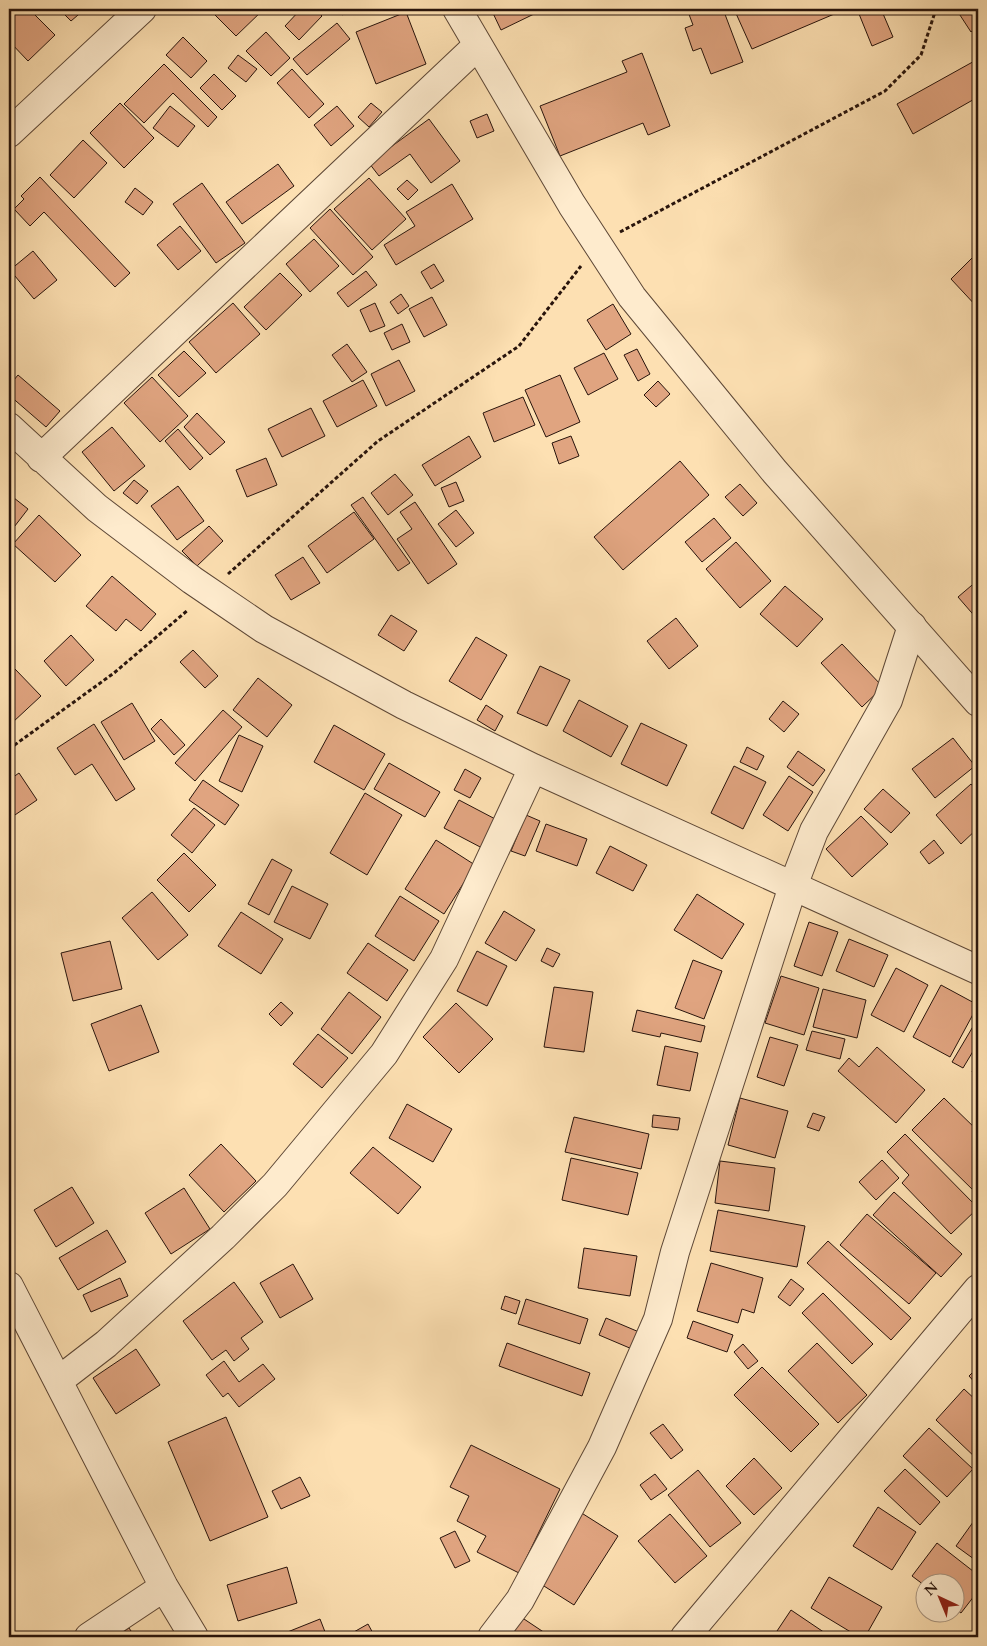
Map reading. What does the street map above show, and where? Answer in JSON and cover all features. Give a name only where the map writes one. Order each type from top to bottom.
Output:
[{"type":"street","points":[[9,133],[142,9]]},
{"type":"street","points":[[457,9],[477,46],[632,297],[776,472],[978,702]]},
{"type":"street","points":[[41,458],[477,46]]},
{"type":"street","points":[[9,427],[97,508],[209,592],[264,629],[404,705],[534,768],[978,970]]},
{"type":"street","points":[[492,1637],[520,1600],[602,1447],[658,1319],[675,1252],[793,886],[814,832],[888,700],[912,626]]},
{"type":"street","points":[[58,1380],[106,1344],[223,1237],[275,1185],[384,1054],[444,959],[534,768]]},
{"type":"street","points":[[9,1286],[164,1587],[194,1637]]},
{"type":"street","points":[[685,1637],[978,1289]]},
{"type":"street","points":[[89,1637],[164,1587]]},
{"type":"path","points":[[9,749],[114,673],[209,592],[378,441],[519,346],[598,244],[885,91],[921,54],[936,9]]},
{"type":"building","points":[[9,9],[29,9],[55,35],[28,61],[9,41]]},
{"type":"building","points":[[59,9],[85,9],[71,21]]},
{"type":"building","points":[[209,9],[264,9],[236,36]]},
{"type":"building","points":[[301,9],[315,9],[322,16],[299,40],[285,26]]},
{"type":"building","points":[[338,9],[351,9],[342,15]]},
{"type":"building","points":[[491,9],[531,9],[534,14],[501,30]]},
{"type":"building","points":[[687,9],[723,9],[743,62],[711,74],[701,48],[693,51],[685,28],[693,25]]},
{"type":"building","points":[[734,9],[846,9],[752,49]]},
{"type":"building","points":[[857,9],[881,9],[893,37],[872,46]]},
{"type":"building","points":[[956,9],[978,9],[978,26],[971,32]]},
{"type":"building","points":[[406,12],[426,64],[376,84],[356,32]]},
{"type":"building","points":[[337,23],[350,39],[307,75],[293,59]]},
{"type":"building","points":[[266,32],[290,58],[271,76],[246,51]]},
{"type":"building","points":[[183,37],[207,61],[191,78],[166,55]]},
{"type":"building","points":[[642,53],[670,126],[648,135],[643,123],[560,156],[540,106],[627,72],[622,61]]},
{"type":"building","points":[[238,55],[257,69],[246,82],[228,68]]},
{"type":"building","points":[[978,59],[978,97],[913,134],[897,104]]},
{"type":"building","points":[[164,64],[217,117],[208,127],[173,93],[144,123],[124,104]]},
{"type":"building","points":[[9,69],[14,75],[9,80]]},
{"type":"building","points":[[292,69],[324,104],[309,118],[277,83]]},
{"type":"building","points":[[214,74],[236,96],[222,110],[200,88]]},
{"type":"building","points":[[120,103],[154,138],[124,168],[90,133]]},
{"type":"building","points":[[371,103],[382,112],[369,127],[358,117]]},
{"type":"building","points":[[170,106],[195,126],[178,147],[153,128]]},
{"type":"building","points":[[337,106],[354,126],[331,146],[314,125]]},
{"type":"building","points":[[487,114],[494,131],[477,138],[470,121]]},
{"type":"building","points":[[429,119],[460,161],[431,183],[410,154],[379,176],[369,163]]},
{"type":"building","points":[[83,140],[107,163],[74,198],[50,175]]},
{"type":"building","points":[[278,164],[294,186],[242,224],[226,202]]},
{"type":"building","points":[[40,177],[130,273],[115,287],[44,212],[30,226],[14,209],[24,199],[21,196]]},
{"type":"building","points":[[369,178],[406,219],[372,250],[334,209]]},
{"type":"building","points":[[407,180],[418,190],[408,200],[397,189]]},
{"type":"building","points":[[202,183],[245,243],[216,263],[173,204]]},
{"type":"building","points":[[452,184],[473,219],[396,265],[384,245],[415,226],[406,212]]},
{"type":"building","points":[[135,188],[153,202],[143,215],[125,202]]},
{"type":"building","points":[[330,209],[373,257],[353,275],[310,228]]},
{"type":"building","points":[[180,226],[201,251],[178,270],[157,245]]},
{"type":"building","points":[[314,239],[339,266],[310,292],[286,264]]},
{"type":"building","points":[[33,251],[57,280],[34,299],[10,270]]},
{"type":"building","points":[[978,252],[978,308],[951,279]]},
{"type":"building","points":[[434,264],[444,281],[431,289],[421,272]]},
{"type":"building","points":[[366,271],[377,285],[348,307],[337,293]]},
{"type":"building","points":[[280,273],[302,295],[266,330],[244,307]]},
{"type":"building","points":[[401,294],[409,306],[398,314],[390,302]]},
{"type":"building","points":[[432,297],[447,325],[424,337],[409,309]]},
{"type":"building","points":[[233,303],[260,334],[216,373],[189,342]]},
{"type":"building","points":[[375,303],[385,326],[370,332],[360,310]]},
{"type":"building","points":[[613,304],[631,334],[606,350],[587,320]]},
{"type":"building","points":[[402,324],[410,342],[392,350],[384,333]]},
{"type":"building","points":[[347,344],[367,372],[352,382],[332,355]]},
{"type":"building","points":[[637,349],[650,374],[638,381],[624,355]]},
{"type":"building","points":[[184,351],[206,373],[179,397],[158,375]]},
{"type":"building","points":[[604,353],[618,379],[588,395],[574,368]]},
{"type":"building","points":[[399,360],[415,391],[386,406],[371,374]]},
{"type":"building","points":[[18,375],[60,411],[46,427],[9,395],[9,386]]},
{"type":"building","points":[[560,375],[580,422],[546,437],[525,390]]},
{"type":"building","points":[[152,377],[188,416],[160,442],[124,403]]},
{"type":"building","points":[[363,380],[377,406],[337,427],[323,401]]},
{"type":"building","points":[[658,381],[670,394],[656,407],[644,395]]},
{"type":"building","points":[[523,397],[535,425],[494,442],[483,413]]},
{"type":"building","points":[[311,408],[325,436],[282,457],[268,429]]},
{"type":"building","points":[[197,413],[225,442],[210,455],[184,427]]},
{"type":"building","points":[[112,427],[145,466],[114,491],[82,452]]},
{"type":"building","points":[[178,429],[203,458],[190,470],[165,441]]},
{"type":"building","points":[[469,436],[481,457],[435,486],[422,465]]},
{"type":"building","points":[[571,436],[579,456],[559,464],[552,443]]},
{"type":"building","points":[[266,458],[277,485],[247,497],[236,470]]},
{"type":"building","points":[[680,461],[709,495],[623,570],[594,537]]},
{"type":"building","points":[[395,474],[413,495],[388,515],[371,493]]},
{"type":"building","points":[[134,480],[148,491],[137,504],[123,493]]},
{"type":"building","points":[[456,482],[464,501],[449,507],[441,488]]},
{"type":"building","points":[[740,484],[757,503],[743,516],[725,497]]},
{"type":"building","points":[[178,486],[204,521],[177,540],[151,506]]},
{"type":"building","points":[[9,494],[28,509],[11,531],[9,530]]},
{"type":"building","points":[[363,497],[410,563],[398,571],[351,505]]},
{"type":"building","points":[[415,502],[457,564],[428,584],[397,539],[412,529],[400,512]]},
{"type":"building","points":[[456,510],[474,533],[456,547],[438,524]]},
{"type":"building","points":[[354,512],[374,539],[327,573],[308,546]]},
{"type":"building","points":[[39,515],[81,555],[55,582],[13,544]]},
{"type":"building","points":[[714,518],[731,538],[702,562],[685,542]]},
{"type":"building","points":[[209,526],[223,541],[197,566],[182,551]]},
{"type":"building","points":[[736,542],[771,581],[740,608],[706,569]]},
{"type":"building","points":[[303,557],[320,583],[291,600],[275,575]]},
{"type":"building","points":[[112,576],[156,614],[141,631],[126,619],[116,631],[86,606]]},
{"type":"building","points":[[978,580],[978,620],[958,597]]},
{"type":"building","points":[[785,586],[823,619],[797,647],[760,614]]},
{"type":"building","points":[[391,615],[417,631],[404,651],[378,635]]},
{"type":"building","points":[[676,618],[698,646],[669,669],[647,641]]},
{"type":"building","points":[[71,635],[94,660],[66,686],[44,661]]},
{"type":"building","points":[[476,637],[507,655],[481,700],[449,681]]},
{"type":"building","points":[[842,644],[883,687],[862,707],[821,663]]},
{"type":"building","points":[[193,650],[218,676],[205,688],[180,662]]},
{"type":"building","points":[[540,666],[570,680],[547,726],[517,713]]},
{"type":"building","points":[[15,669],[41,696],[13,722],[9,717],[9,676]]},
{"type":"building","points":[[258,678],[292,705],[267,737],[233,710]]},
{"type":"building","points":[[579,700],[628,726],[611,757],[563,731]]},
{"type":"building","points":[[783,701],[799,714],[784,732],[769,719]]},
{"type":"building","points":[[132,703],[155,741],[124,760],[101,722]]},
{"type":"building","points":[[486,705],[503,716],[495,731],[477,720]]},
{"type":"building","points":[[223,710],[242,727],[195,781],[175,763]]},
{"type":"building","points":[[161,719],[185,745],[174,755],[151,729]]},
{"type":"building","points":[[641,723],[687,745],[667,786],[621,764]]},
{"type":"building","points":[[94,724],[135,789],[116,801],[92,764],[75,775],[57,748]]},
{"type":"building","points":[[334,725],[385,754],[364,790],[314,762]]},
{"type":"building","points":[[239,735],[263,746],[242,792],[219,781]]},
{"type":"building","points":[[953,738],[975,766],[935,798],[912,769]]},
{"type":"building","points":[[747,747],[764,756],[757,770],[740,762]]},
{"type":"building","points":[[798,751],[825,770],[813,786],[787,767]]},
{"type":"building","points":[[389,763],[440,792],[425,817],[374,789]]},
{"type":"building","points":[[734,766],[766,782],[743,829],[711,813]]},
{"type":"building","points":[[465,769],[481,778],[470,798],[454,790]]},
{"type":"building","points":[[19,773],[37,800],[9,819],[9,780]]},
{"type":"building","points":[[789,776],[813,792],[788,831],[763,815]]},
{"type":"building","points":[[203,780],[239,805],[225,825],[189,800]]},
{"type":"building","points":[[971,784],[978,792],[978,828],[961,844],[936,815]]},
{"type":"building","points":[[883,789],[910,813],[891,833],[864,809]]},
{"type":"building","points":[[365,793],[402,815],[367,875],[330,853]]},
{"type":"building","points":[[459,800],[499,821],[484,849],[444,828]]},
{"type":"building","points":[[194,808],[215,825],[192,853],[171,835]]},
{"type":"building","points":[[526,815],[540,821],[525,856],[511,851]]},
{"type":"building","points":[[861,816],[888,844],[852,877],[826,849]]},
{"type":"building","points":[[546,824],[587,839],[577,866],[536,851]]},
{"type":"building","points":[[436,840],[475,865],[444,914],[405,889]]},
{"type":"building","points":[[934,840],[944,853],[929,864],[920,852]]},
{"type":"building","points":[[610,846],[647,865],[633,891],[596,873]]},
{"type":"building","points":[[184,853],[216,885],[189,912],[157,880]]},
{"type":"building","points":[[272,859],[292,870],[269,915],[248,904]]},
{"type":"building","points":[[292,886],[328,904],[310,939],[274,922]]},
{"type":"building","points":[[152,892],[188,935],[158,960],[122,918]]},
{"type":"building","points":[[697,894],[744,924],[722,959],[674,930]]},
{"type":"building","points":[[400,896],[439,921],[414,961],[375,936]]},
{"type":"building","points":[[504,911],[535,930],[516,961],[485,943]]},
{"type":"building","points":[[241,912],[283,939],[261,974],[218,946]]},
{"type":"building","points":[[809,922],[838,932],[822,976],[794,966]]},
{"type":"building","points":[[849,939],[888,955],[874,987],[836,971]]},
{"type":"building","points":[[110,941],[122,989],[73,1001],[61,953]]},
{"type":"building","points":[[368,943],[408,970],[387,1001],[347,973]]},
{"type":"building","points":[[547,948],[560,954],[553,967],[541,961]]},
{"type":"building","points":[[477,951],[507,966],[487,1006],[457,991]]},
{"type":"building","points":[[693,960],[722,971],[704,1019],[675,1008]]},
{"type":"building","points":[[896,968],[928,985],[904,1032],[871,1015]]},
{"type":"building","points":[[781,976],[819,988],[804,1035],[765,1023]]},
{"type":"building","points":[[941,985],[978,1005],[950,1057],[913,1037]]},
{"type":"building","points":[[554,987],[593,992],[584,1052],[544,1047]]},
{"type":"building","points":[[823,989],[866,1000],[857,1038],[813,1027]]},
{"type":"building","points":[[349,992],[381,1017],[352,1054],[321,1029]]},
{"type":"building","points":[[281,1002],[293,1013],[281,1026],[269,1014]]},
{"type":"building","points":[[456,1003],[493,1039],[459,1073],[423,1037]]},
{"type":"building","points":[[141,1005],[159,1052],[109,1071],[91,1024]]},
{"type":"building","points":[[637,1010],[705,1026],[701,1042],[661,1033],[660,1037],[632,1031]]},
{"type":"building","points":[[978,1018],[978,1043],[963,1068],[952,1062]]},
{"type":"building","points":[[812,1031],[845,1039],[840,1059],[806,1050]]},
{"type":"building","points":[[318,1034],[348,1058],[322,1088],[293,1064]]},
{"type":"building","points":[[770,1037],[798,1045],[784,1086],[757,1077]]},
{"type":"building","points":[[665,1046],[698,1053],[690,1091],[657,1085]]},
{"type":"building","points":[[877,1047],[925,1090],[896,1123],[838,1071],[849,1058],[859,1067]]},
{"type":"building","points":[[978,1061],[978,1076],[972,1072]]},
{"type":"building","points":[[740,1098],[788,1111],[775,1158],[728,1145]]},
{"type":"building","points":[[944,1098],[978,1131],[978,1152],[973,1157],[978,1162],[978,1195],[912,1130]]},
{"type":"building","points":[[407,1104],[452,1129],[433,1162],[389,1138]]},
{"type":"building","points":[[813,1113],[825,1117],[819,1131],[807,1127]]},
{"type":"building","points":[[653,1115],[680,1118],[678,1130],[652,1127]]},
{"type":"building","points":[[574,1117],[649,1134],[641,1169],[565,1152]]},
{"type":"building","points":[[905,1134],[978,1208],[951,1234],[902,1183],[909,1175],[887,1152]]},
{"type":"building","points":[[221,1144],[256,1181],[224,1212],[189,1175]]},
{"type":"building","points":[[373,1147],[421,1187],[398,1214],[350,1173]]},
{"type":"building","points":[[571,1158],[638,1173],[628,1215],[562,1200]]},
{"type":"building","points":[[882,1160],[899,1178],[876,1200],[859,1182]]},
{"type":"building","points":[[720,1161],[775,1168],[769,1211],[715,1203]]},
{"type":"building","points":[[72,1187],[94,1223],[56,1247],[34,1210]]},
{"type":"building","points":[[184,1188],[210,1229],[171,1254],[145,1213]]},
{"type":"building","points":[[894,1192],[962,1254],[941,1277],[873,1215]]},
{"type":"building","points":[[718,1210],[805,1226],[797,1267],[710,1251]]},
{"type":"building","points":[[867,1214],[936,1273],[909,1304],[840,1245]]},
{"type":"building","points":[[107,1230],[126,1262],[78,1290],[59,1258]]},
{"type":"building","points":[[828,1241],[911,1318],[891,1340],[807,1263]]},
{"type":"building","points":[[584,1248],[637,1256],[630,1296],[578,1288]]},
{"type":"building","points":[[711,1263],[763,1278],[754,1313],[742,1309],[738,1323],[697,1311]]},
{"type":"building","points":[[293,1264],[313,1299],[280,1318],[260,1283]]},
{"type":"building","points":[[120,1278],[128,1296],[91,1312],[83,1295]]},
{"type":"building","points":[[791,1279],[804,1289],[790,1306],[778,1297]]},
{"type":"building","points":[[234,1282],[263,1322],[241,1338],[249,1349],[234,1361],[226,1350],[212,1360],[183,1321]]},
{"type":"building","points":[[823,1293],[873,1344],[852,1364],[802,1313]]},
{"type":"building","points":[[505,1296],[520,1301],[516,1314],[501,1309]]},
{"type":"building","points":[[526,1299],[588,1319],[580,1344],[518,1324]]},
{"type":"building","points":[[606,1318],[639,1332],[632,1349],[599,1335]]},
{"type":"building","points":[[693,1321],[733,1335],[727,1352],[687,1338]]},
{"type":"building","points":[[507,1343],[590,1373],[582,1396],[499,1366]]},
{"type":"building","points":[[817,1343],[867,1395],[838,1423],[788,1371]]},
{"type":"building","points":[[743,1344],[758,1361],[748,1369],[734,1352]]},
{"type":"building","points":[[136,1349],[160,1385],[116,1414],[93,1378]]},
{"type":"building","points":[[224,1361],[239,1382],[263,1364],[275,1379],[239,1407],[228,1393],[223,1397],[206,1375]]},
{"type":"building","points":[[762,1367],[819,1424],[791,1452],[734,1395]]},
{"type":"building","points":[[978,1367],[978,1386],[969,1376]]},
{"type":"building","points":[[964,1389],[978,1402],[978,1460],[936,1420]]},
{"type":"building","points":[[226,1417],[268,1517],[210,1541],[168,1442]]},
{"type":"building","points":[[663,1424],[683,1450],[671,1459],[650,1433]]},
{"type":"building","points":[[929,1428],[973,1469],[947,1497],[903,1456]]},
{"type":"building","points":[[471,1445],[560,1489],[519,1573],[477,1552],[486,1536],[457,1521],[469,1496],[450,1487]]},
{"type":"building","points":[[754,1458],[782,1488],[754,1515],[726,1486]]},
{"type":"building","points":[[905,1469],[940,1502],[920,1525],[884,1491]]},
{"type":"building","points":[[698,1470],[741,1523],[710,1547],[668,1495]]},
{"type":"building","points":[[655,1474],[667,1489],[651,1500],[640,1485]]},
{"type":"building","points":[[300,1477],[310,1496],[281,1509],[272,1491]]},
{"type":"building","points":[[878,1507],[916,1532],[892,1570],[853,1546]]},
{"type":"building","points":[[580,1512],[618,1536],[574,1605],[536,1581]]},
{"type":"building","points":[[670,1514],[707,1556],[675,1583],[638,1541]]},
{"type":"building","points":[[976,1518],[978,1519],[978,1562],[956,1546]]},
{"type":"building","points":[[455,1531],[470,1561],[455,1568],[440,1538]]},
{"type":"building","points":[[937,1543],[978,1575],[978,1591],[964,1609],[964,1574],[914,1574],[914,1578],[912,1576]]},
{"type":"building","points":[[287,1567],[297,1603],[238,1621],[227,1585]]},
{"type":"building","points":[[829,1577],[882,1607],[865,1637],[859,1637],[811,1608]]},
{"type":"building","points":[[791,1610],[831,1637],[773,1637]]},
{"type":"building","points":[[521,1617],[551,1637],[507,1637]]},
{"type":"building","points":[[320,1619],[327,1637],[275,1637]]},
{"type":"building","points":[[368,1624],[375,1637],[345,1637]]},
{"type":"building","points":[[129,1628],[135,1637],[115,1637]]}]
